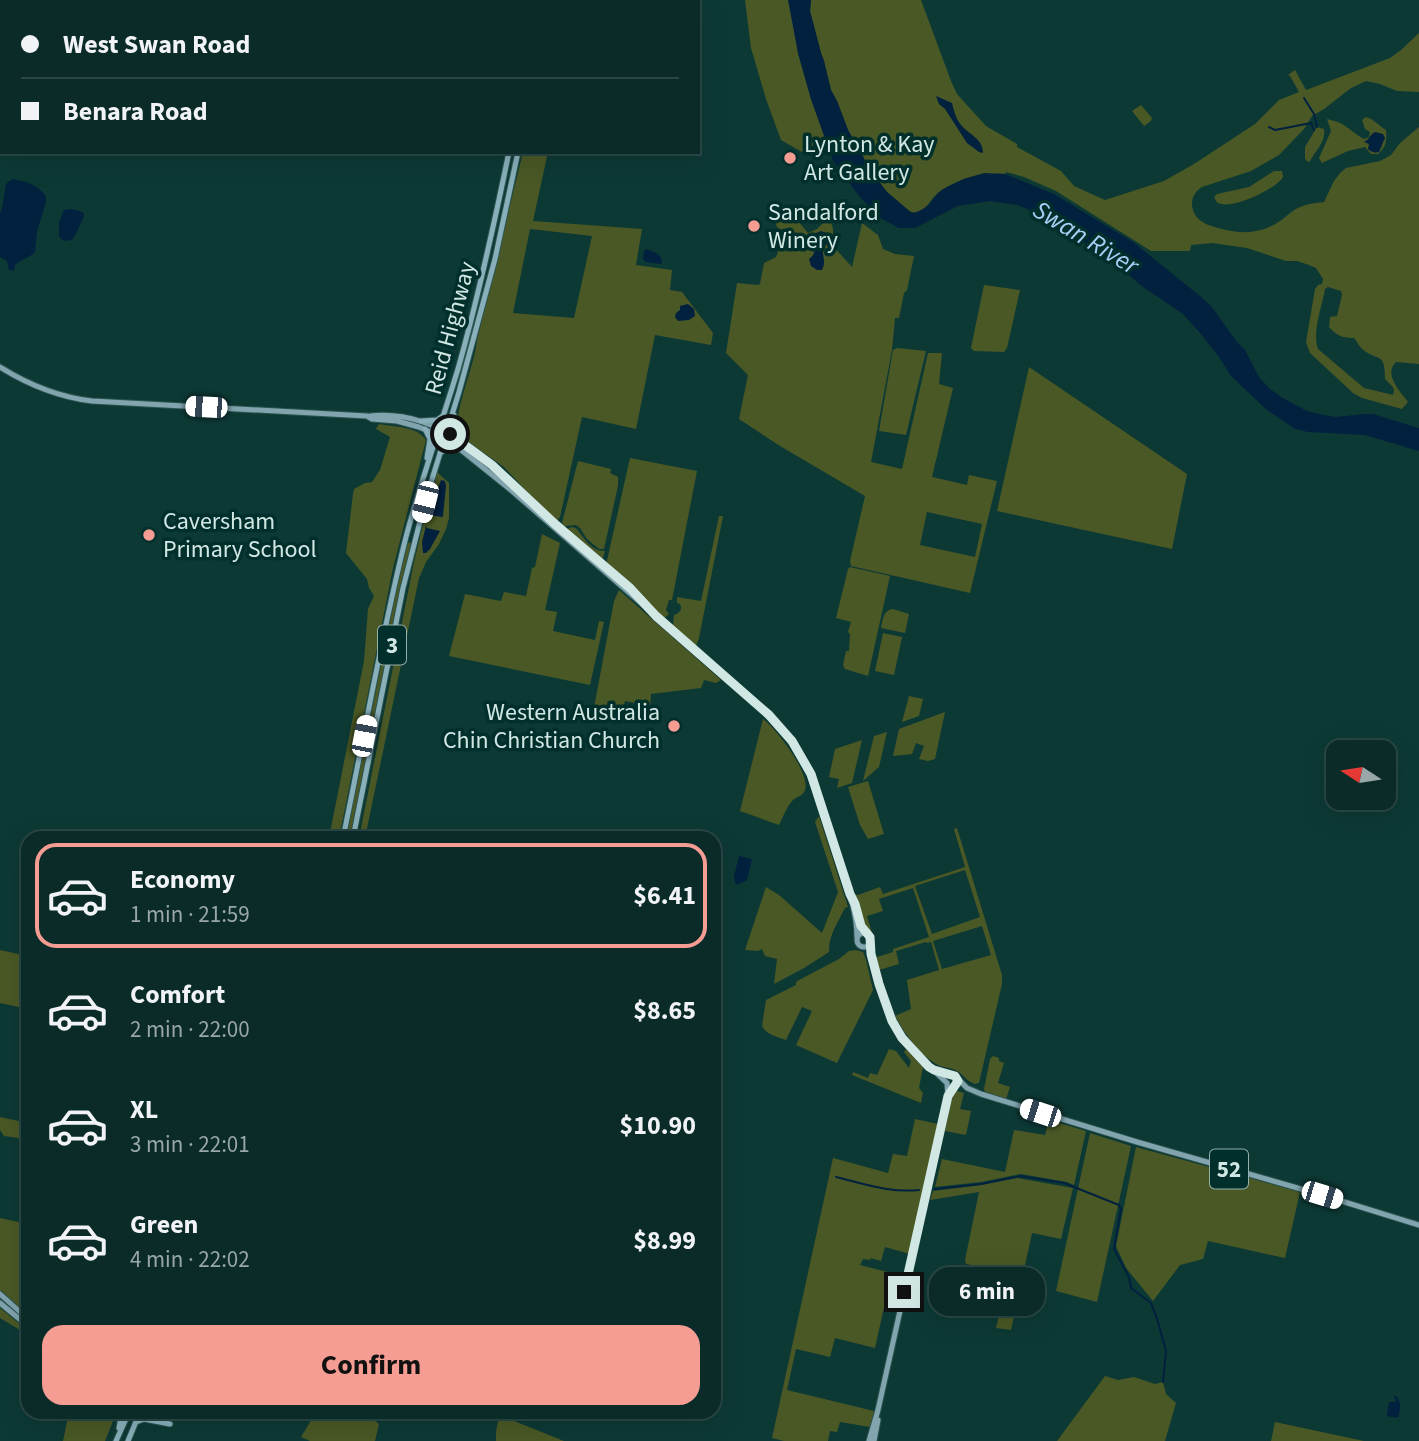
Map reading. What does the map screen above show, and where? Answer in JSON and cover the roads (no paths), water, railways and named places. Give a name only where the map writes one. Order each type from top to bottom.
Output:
[{"type":"highway","name":"Reid Highway","points":[[344,831],[394,586],[469,329],[509,154]]},
{"type":"highway","name":"Reid Highway","points":[[354,831],[403,588],[495,259],[518,154]]},
{"type":"highway","points":[[453,412],[457,438]]},
{"type":"highway","points":[[421,421],[438,420],[444,415]]},
{"type":"highway","points":[[425,429],[429,439],[428,465]]},
{"type":"highway","points":[[440,453],[448,448],[460,449]]},
{"type":"highway","points":[[115,1441],[121,1419]]},
{"type":"highway","points":[[115,1441],[126,1419]]},
{"type":"highway","points":[[128,1441],[137,1419]]},
{"type":"highway","points":[[136,1422],[147,1419],[170,1424]]},
{"type":"main road","name":"52","points":[[0,367],[55,394],[82,400],[367,416],[392,415],[421,421],[439,431],[764,709],[792,741],[817,790],[850,894],[858,944],[867,953],[879,984]]},
{"type":"main road","name":"52","points":[[367,416],[439,431]]},
{"type":"main road","name":"52","points":[[446,436],[457,438],[492,465],[555,524],[630,588],[656,616]]},
{"type":"main road","name":"52","points":[[850,894],[860,923],[870,937],[879,984],[897,1029],[915,1053],[952,1084],[1056,1118],[1419,1225]]},
{"type":"main road","points":[[857,937],[867,933]]},
{"type":"main road","points":[[862,947],[870,943]]},
{"type":"main road","name":"52","points":[[934,1070],[955,1076],[952,1084]]},
{"type":"main road","points":[[872,1441],[877,1430],[878,1410],[952,1084]]},
{"type":"main road","points":[[0,1294],[21,1313]]},
{"type":"main road","points":[[0,1303],[21,1320]]},
{"type":"water","name":"Swan River","points":[[788,0],[811,0],[810,11],[831,90],[848,130],[871,171],[887,192],[910,212],[915,213],[929,205],[943,189],[984,173],[1005,174],[1054,194],[1133,242],[1200,296],[1245,350],[1259,377],[1281,397],[1307,411],[1323,415],[1336,417],[1373,414],[1419,428],[1419,451],[1365,435],[1295,429],[1267,410],[1231,376],[1219,357],[1183,314],[1139,284],[1115,262],[1037,213],[1017,205],[990,201],[958,206],[915,228],[899,228],[880,218],[859,196],[833,161],[798,53]]},
{"type":"water","points":[[936,96],[952,103],[958,121],[978,141],[983,153],[967,143]]},
{"type":"water","points":[[1375,132],[1383,134],[1385,138],[1379,152],[1369,150],[1369,144],[1364,142]]},
{"type":"water","points":[[12,179],[31,184],[46,196],[35,252],[15,265],[14,271],[9,270],[7,261],[0,257],[0,214],[6,184]]},
{"type":"water","points":[[64,210],[83,212],[84,216],[74,238],[66,241],[59,236],[59,222]]},
{"type":"water","points":[[821,231],[826,233],[827,242],[823,251],[822,270],[817,270],[811,266],[809,259],[815,250],[814,234]]},
{"type":"water","points":[[646,249],[659,255],[661,264],[643,259]]},
{"type":"water","points":[[688,304],[694,309],[695,316],[689,320],[678,321],[675,317],[680,306]]},
{"type":"water","points":[[441,480],[445,481],[446,486],[442,517],[429,515]]},
{"type":"water","points":[[426,526],[440,531],[430,549],[423,553],[422,542]]},
{"type":"water","points":[[739,856],[752,859],[747,880],[737,885],[734,876]]},
{"type":"water","points":[[1394,1396],[1400,1403],[1398,1418],[1387,1416],[1389,1402],[1396,1402]]},
{"type":"waterway","points":[[1304,98],[1314,114],[1317,127]]},
{"type":"waterway","points":[[1269,127],[1275,130],[1311,123],[1314,130]]},
{"type":"waterway","points":[[935,1189],[1020,1176],[1064,1183],[1119,1205],[1121,1209],[1114,1249],[1129,1277],[1131,1288],[1151,1303],[1166,1351],[1163,1382]]},
{"type":"waterway","points":[[836,1177],[887,1189],[919,1190]]},
{"type":"place","name":"Lynton & Kay Art Gallery","points":[[790,158]]},
{"type":"place","name":"Sandalford Winery","points":[[754,226]]},
{"type":"place","name":"Caversham Primary School","points":[[149,535]]},
{"type":"place","name":"Western Australia Chin Christian Church","points":[[674,726]]}]
